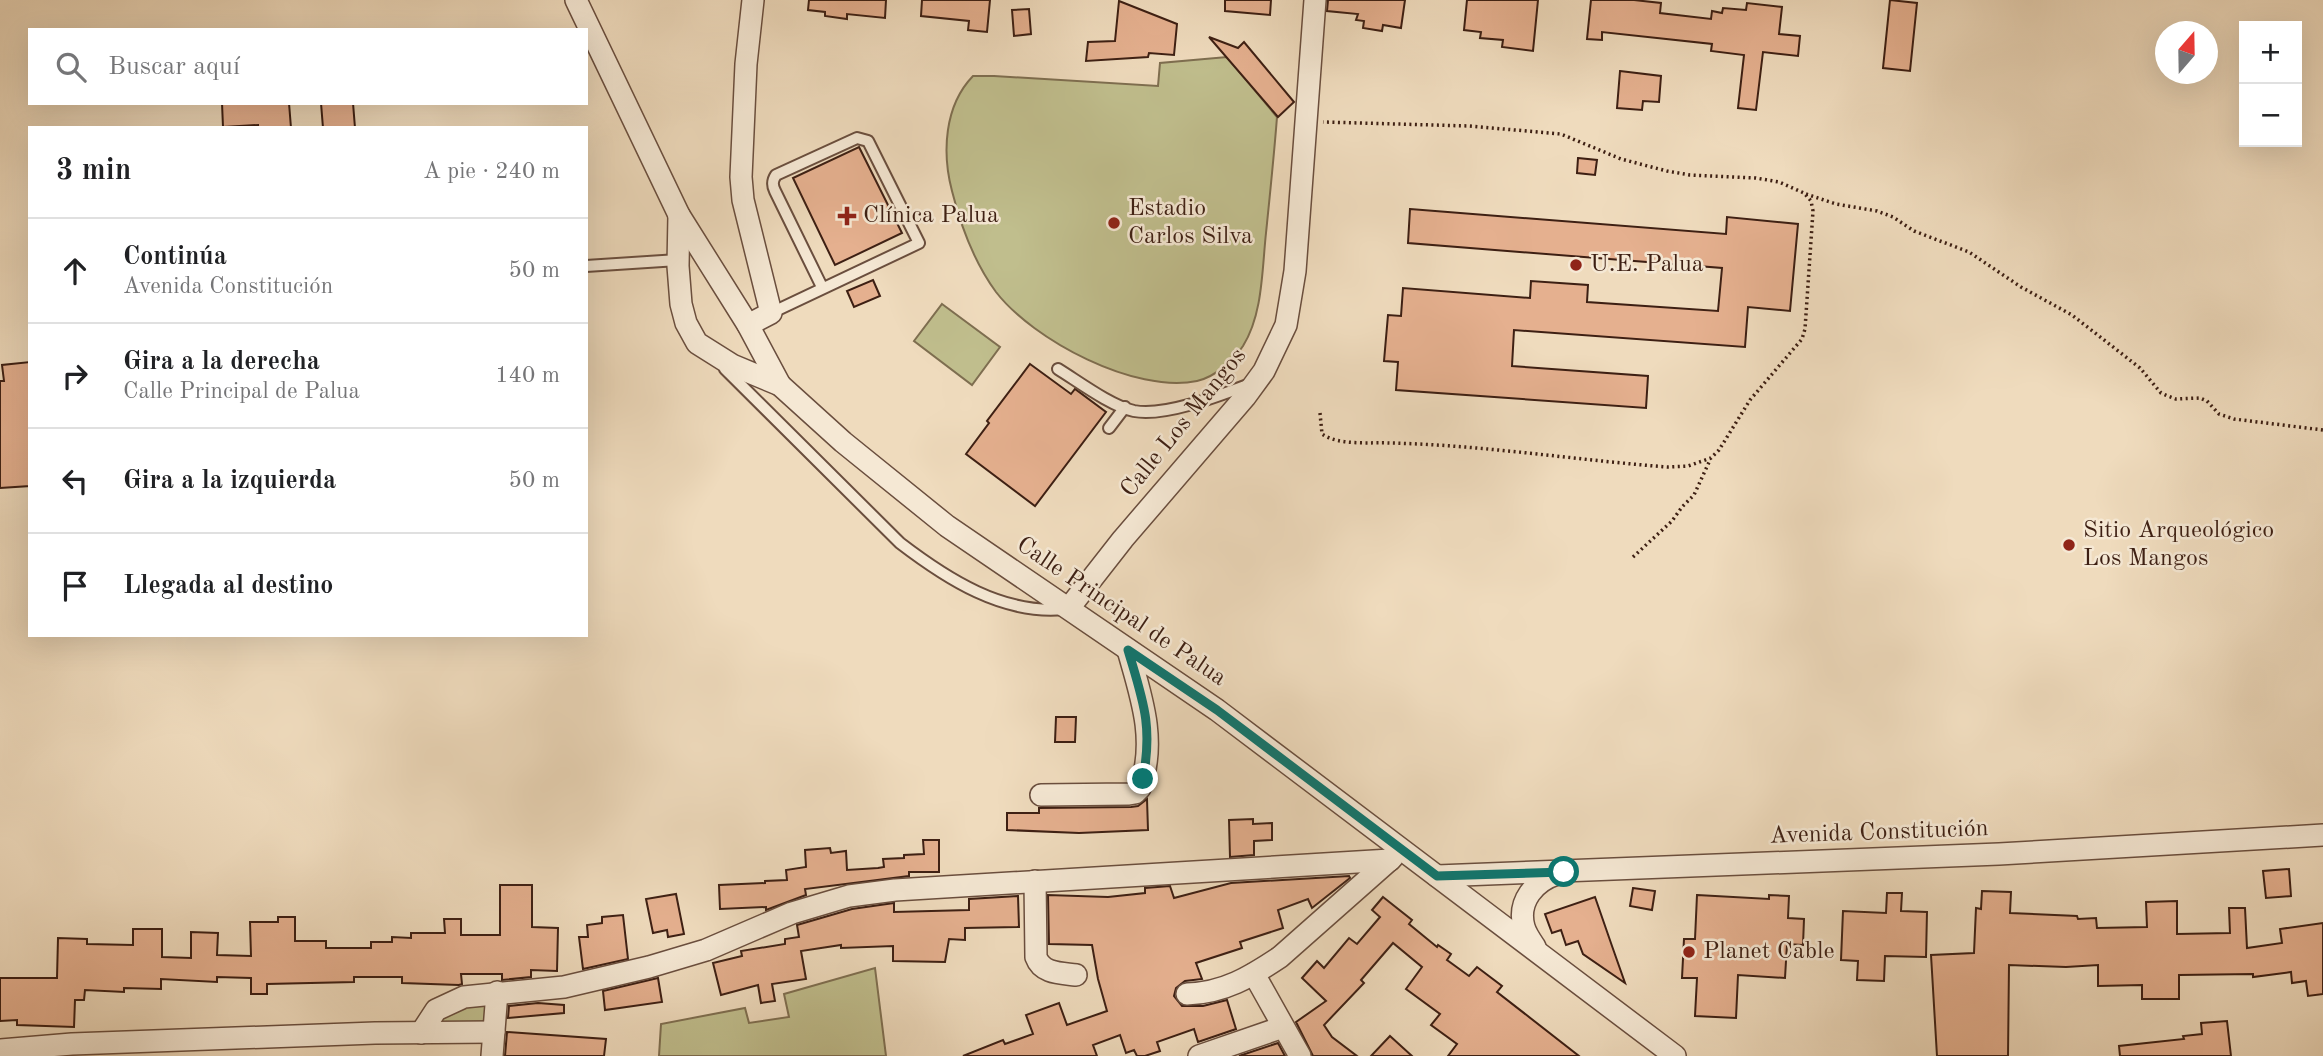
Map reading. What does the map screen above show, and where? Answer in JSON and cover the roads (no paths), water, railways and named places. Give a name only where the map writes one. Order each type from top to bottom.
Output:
[{"type":"street","name":"Calle Principal de Palua","points":[[576,0],[679,215],[748,325],[780,386]]},
{"type":"street","points":[[748,325],[771,313],[746,215],[742,188],[746,64],[753,0]]},
{"type":"street","name":"Calle Los Mangos","points":[[1069,608],[1123,539],[1256,382],[1286,325],[1290,308],[1315,0]]},
{"type":"street","name":"Calle Principal de Palua","points":[[679,215],[681,304],[686,323],[697,343],[732,365],[780,386],[918,503],[1217,710],[1396,854],[1437,876],[1675,1056]]},
{"type":"street","points":[[1041,795],[1129,794],[1140,788],[1148,749],[1147,728],[1144,702],[1128,650]]},
{"type":"street","name":"Avenida Constitución","points":[[1437,876],[1999,854],[2323,835]]},
{"type":"street","points":[[421,1033],[436,1010],[464,997],[564,987],[649,967],[706,950],[792,913],[849,896],[895,890],[1396,854]]},
{"type":"street","points":[[1187,994],[1207,993],[1231,986],[1280,957],[1396,854]]},
{"type":"street","points":[[1538,952],[1524,928],[1522,914],[1525,901],[1536,883],[1564,872]]},
{"type":"street","points":[[1035,881],[1038,963],[1054,973],[1076,975]]},
{"type":"street","points":[[1254,974],[1300,1056]]},
{"type":"street","points":[[492,1056],[497,992]]},
{"type":"street","points":[[1199,1056],[1283,1027]]},
{"type":"street","points":[[0,1050],[72,1044],[494,1032]]},
{"type":"lane","points":[[771,313],[919,243],[868,141],[863,138],[857,138],[776,175],[772,184],[822,287]]},
{"type":"lane","points":[[588,266],[678,260]]},
{"type":"lane","points":[[697,343],[762,404],[900,543],[919,558],[985,596],[1014,606],[1042,611],[1069,608]]},
{"type":"lane","points":[[1058,369],[1132,411],[1147,412],[1181,407],[1256,382]]},
{"type":"lane","points":[[1109,428],[1125,407]]},
{"type":"place","name":"Clínica Palua","points":[[847,216]]},
{"type":"place","name":"Estadio Carlos Silva","points":[[1114,223]]},
{"type":"place","name":"U.E. Palua","points":[[1576,265]]},
{"type":"place","name":"Sitio Arqueológico Los Mangos","points":[[2069,545]]},
{"type":"place","name":"Planet Cable","points":[[1689,952]]}]
